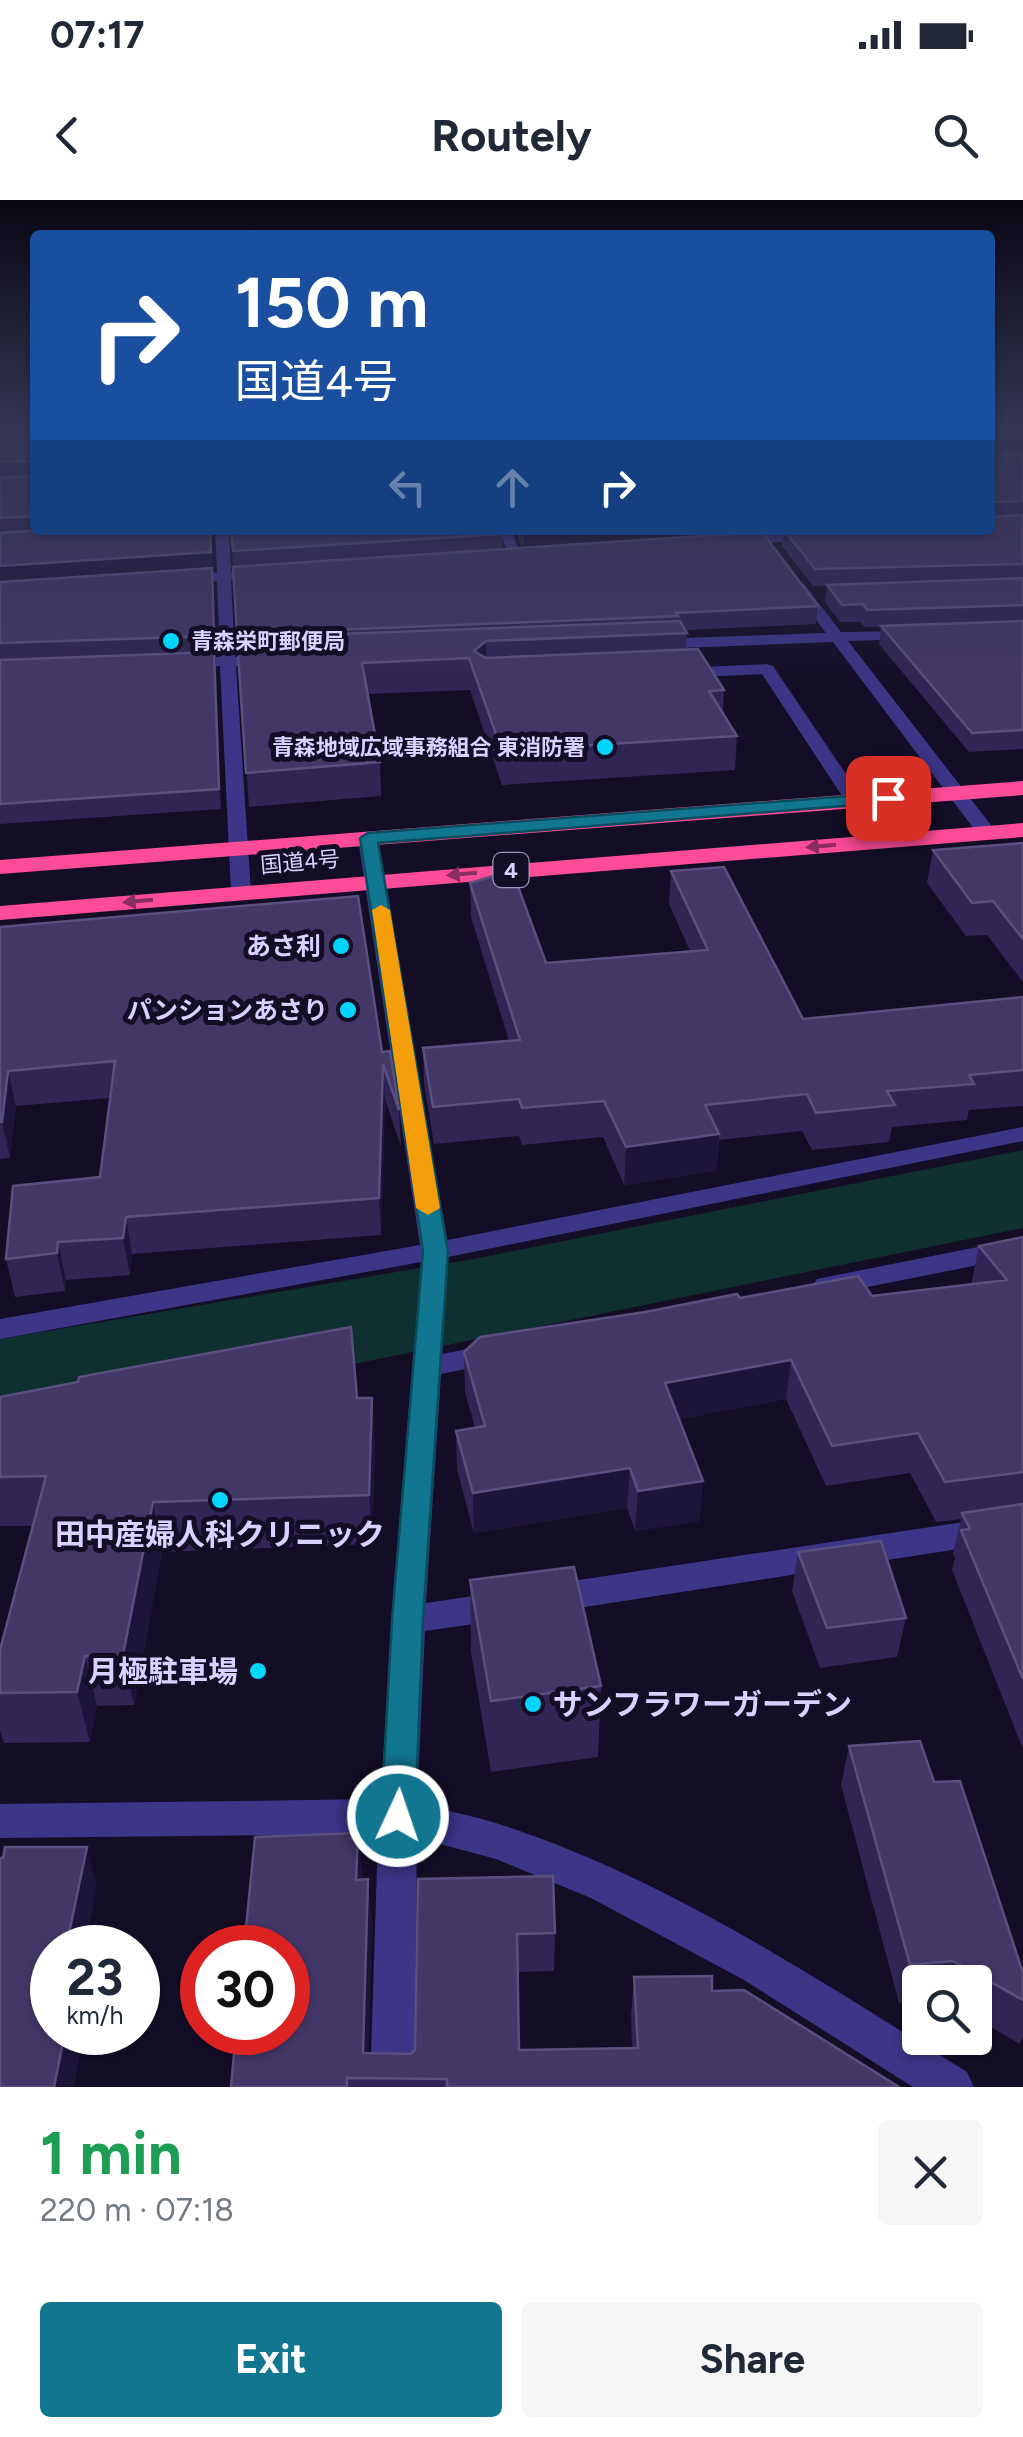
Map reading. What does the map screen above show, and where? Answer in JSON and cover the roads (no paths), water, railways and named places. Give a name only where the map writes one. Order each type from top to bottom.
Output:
[{"type":"highway","name":"国道4号","points":[[0,867],[1023,788]]},
{"type":"highway","name":"国道4号","points":[[0,913],[1023,830]]},
{"type":"street","points":[[222,535],[226,662],[241,892]]},
{"type":"street","points":[[506,535],[516,556]]},
{"type":"street","points":[[708,544],[771,548],[838,535]]},
{"type":"street","points":[[771,548],[987,832]]},
{"type":"street","points":[[497,558],[536,555]]},
{"type":"street","points":[[169,580],[284,572]]},
{"type":"street","points":[[804,595],[824,594]]},
{"type":"street","points":[[640,644],[930,633]]},
{"type":"street","points":[[170,664],[286,659]]},
{"type":"street","points":[[654,674],[767,669],[855,801]]},
{"type":"street","points":[[368,838],[435,1251],[408,1620],[398,1816],[392,2087]]},
{"type":"street","points":[[0,1329],[435,1251],[1023,1134]]},
{"type":"street","points":[[792,1293],[1023,1247]]},
{"type":"street","points":[[426,1367],[522,1348]]},
{"type":"street","points":[[408,1620],[1023,1526]]},
{"type":"street","points":[[0,1820],[398,1816],[500,1842],[605,1885],[758,1966],[952,2087]]},
{"type":"place","name":"青森栄町郵便局","points":[[171,641]]},
{"type":"place","name":"青森地域広域事務組合 東消防署","points":[[605,747]]},
{"type":"place","name":"あさ利","points":[[341,946]]},
{"type":"place","name":"パンションあさり","points":[[348,1010]]},
{"type":"place","name":"田中産婦人科クリニック","points":[[220,1500]]},
{"type":"place","name":"月極駐車場","points":[[258,1671]]},
{"type":"place","name":"サンフラワーガーデン","points":[[533,1704]]}]
